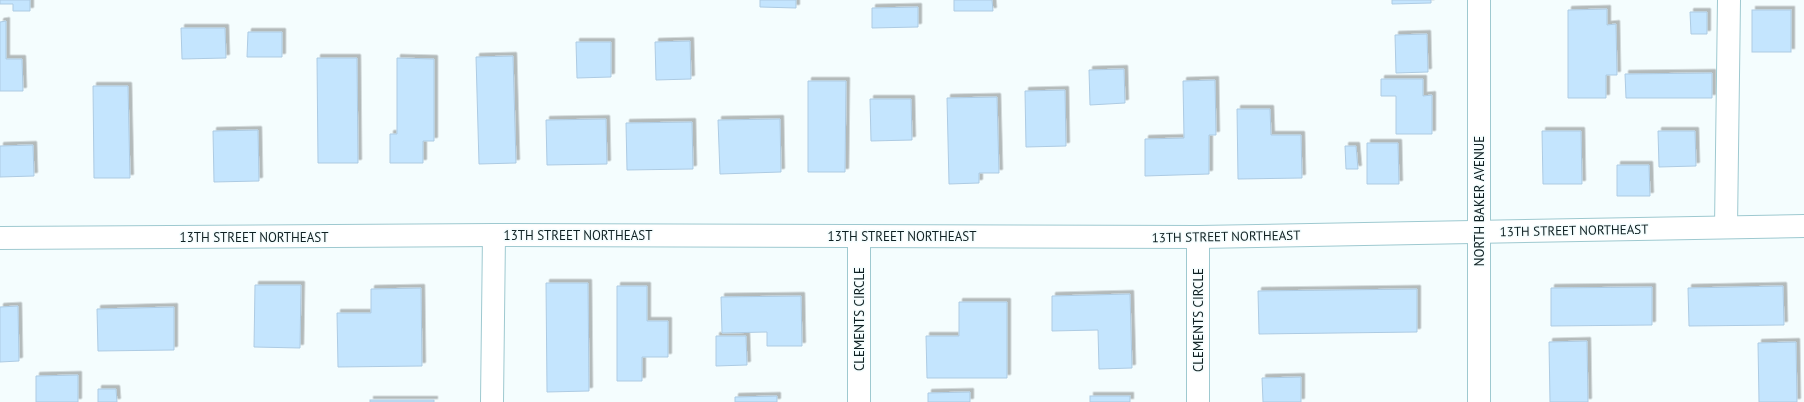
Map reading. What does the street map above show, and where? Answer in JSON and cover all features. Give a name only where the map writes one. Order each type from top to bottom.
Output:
[{"type":"street","name":"NORTH BAKER AVENUE","points":[[1479,0],[1479,402]]},
{"type":"street","points":[[1726,227],[1729,0]]},
{"type":"street","name":"13TH STREET NORTHEAST","points":[[0,238],[494,234],[1198,237],[1804,226]]},
{"type":"street","points":[[492,402],[494,234]]},
{"type":"street","name":"CLEMENTS CIRCLE","points":[[859,236],[859,402]]},
{"type":"street","name":"CLEMENTS CIRCLE","points":[[1198,237],[1198,402]]},
{"type":"building","points":[[0,0],[30,0],[30,11],[13,11],[13,4],[0,4]]},
{"type":"building","points":[[760,0],[796,0],[796,8],[760,7]]},
{"type":"building","points":[[954,0],[992,0],[993,11],[954,11]]},
{"type":"building","points":[[1392,0],[1431,0],[1431,3],[1392,4]]},
{"type":"building","points":[[918,7],[918,27],[872,28],[872,8]]},
{"type":"building","points":[[1607,9],[1607,25],[1616,24],[1617,75],[1606,75],[1606,98],[1568,98],[1568,10]]},
{"type":"building","points":[[1752,10],[1791,10],[1791,52],[1752,52]]},
{"type":"building","points":[[1690,12],[1707,12],[1707,34],[1691,34]]},
{"type":"building","points":[[6,21],[6,59],[22,59],[23,91],[0,91],[0,22]]},
{"type":"building","points":[[181,28],[225,28],[226,58],[182,59]]},
{"type":"building","points":[[248,32],[282,32],[282,57],[247,57]]},
{"type":"building","points":[[1427,34],[1428,72],[1396,73],[1395,35]]},
{"type":"building","points":[[690,41],[691,79],[656,80],[655,42]]},
{"type":"building","points":[[576,42],[611,42],[611,77],[577,78]]},
{"type":"building","points":[[513,56],[516,163],[479,164],[476,57]]},
{"type":"building","points":[[317,58],[357,58],[358,163],[318,163]]},
{"type":"building","points":[[397,58],[434,59],[434,141],[423,141],[423,163],[390,163],[390,134],[397,134]]},
{"type":"building","points":[[1124,69],[1125,103],[1090,105],[1089,70]]},
{"type":"building","points":[[1712,73],[1712,98],[1626,98],[1625,74]]},
{"type":"building","points":[[1381,79],[1423,79],[1423,96],[1432,95],[1432,134],[1396,134],[1396,96],[1381,96]]},
{"type":"building","points":[[1215,80],[1216,135],[1209,135],[1209,174],[1145,176],[1145,139],[1184,138],[1183,81]]},
{"type":"building","points":[[808,81],[846,81],[845,172],[808,172]]},
{"type":"building","points":[[93,86],[128,86],[130,178],[94,178]]},
{"type":"building","points":[[1065,90],[1066,146],[1026,147],[1025,91]]},
{"type":"building","points":[[997,97],[999,173],[979,173],[979,183],[949,184],[947,98]]},
{"type":"building","points":[[870,99],[911,99],[912,140],[871,141]]},
{"type":"building","points":[[1237,109],[1270,109],[1271,135],[1301,135],[1302,178],[1238,179]]},
{"type":"building","points":[[606,119],[607,164],[547,165],[546,120]]},
{"type":"building","points":[[780,119],[781,172],[720,174],[718,120]]},
{"type":"building","points":[[692,122],[693,169],[627,170],[626,123]]},
{"type":"building","points":[[258,130],[259,181],[214,182],[213,131]]},
{"type":"building","points":[[1542,131],[1581,131],[1582,184],[1543,184]]},
{"type":"building","points":[[1658,131],[1695,131],[1696,166],[1659,167]]},
{"type":"building","points":[[1367,143],[1398,143],[1399,184],[1367,184]]},
{"type":"building","points":[[33,145],[34,176],[0,177],[0,146]]},
{"type":"building","points":[[1345,146],[1356,146],[1358,169],[1346,169]]},
{"type":"building","points":[[1617,165],[1649,165],[1650,196],[1617,196]]},
{"type":"building","points":[[546,283],[588,283],[589,391],[547,392]]},
{"type":"building","points":[[255,285],[301,285],[300,348],[254,347]]},
{"type":"building","points":[[617,286],[647,286],[647,321],[668,321],[668,357],[642,357],[642,381],[617,381]]},
{"type":"building","points":[[1783,286],[1784,325],[1689,326],[1688,288]]},
{"type":"building","points":[[1652,287],[1652,325],[1551,326],[1551,288]]},
{"type":"building","points":[[421,288],[422,366],[338,367],[337,313],[371,313],[371,289]]},
{"type":"building","points":[[1417,289],[1417,332],[1259,334],[1258,291]]},
{"type":"building","points":[[1130,294],[1132,368],[1099,369],[1098,330],[1052,331],[1052,296]]},
{"type":"building","points":[[801,296],[802,346],[767,346],[767,332],[722,333],[721,297]]},
{"type":"building","points":[[959,302],[1007,302],[1007,378],[927,378],[926,336],[959,336]]},
{"type":"building","points":[[18,306],[19,361],[0,362],[0,307]]},
{"type":"building","points":[[174,307],[174,350],[98,351],[97,309]]},
{"type":"building","points":[[716,336],[746,336],[747,365],[716,366]]},
{"type":"building","points":[[1587,341],[1588,402],[1550,402],[1549,342]]},
{"type":"building","points":[[1796,342],[1797,402],[1759,402],[1758,343]]},
{"type":"building","points":[[78,375],[78,402],[36,402],[36,376]]},
{"type":"building","points":[[1301,377],[1301,402],[1263,402],[1262,378]]},
{"type":"building","points":[[98,389],[116,389],[117,402],[98,402]]},
{"type":"building","points":[[970,392],[970,402],[928,402],[928,393]]},
{"type":"building","points":[[777,396],[777,402],[735,402],[735,397]]},
{"type":"building","points":[[1090,396],[1130,396],[1130,402],[1090,402]]},
{"type":"building","points":[[370,400],[434,400],[434,402],[370,402]]}]
